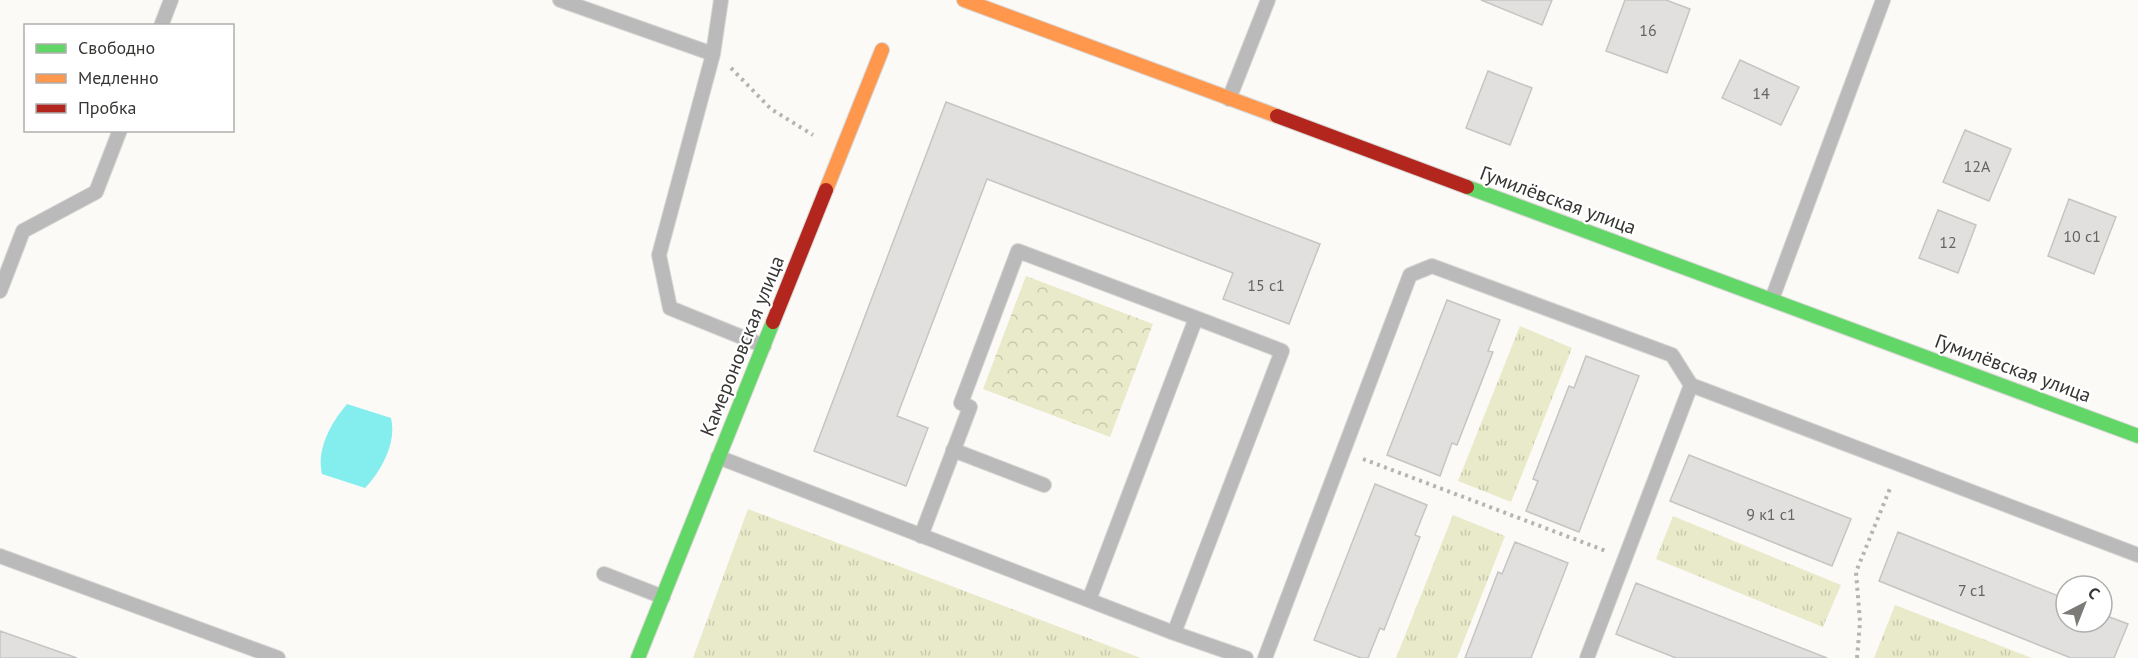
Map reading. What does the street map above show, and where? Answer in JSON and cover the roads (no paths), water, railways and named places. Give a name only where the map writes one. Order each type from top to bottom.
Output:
[{"type":"street","name":"Гумилёвская улица","points":[[964,0],[2138,436]]},
{"type":"street","name":"Камероновская улица","points":[[639,658],[882,50]]},
{"type":"lane","points":[[162,24],[171,0]]},
{"type":"lane","points":[[560,0],[713,54]]},
{"type":"lane","points":[[722,0],[713,54],[659,255],[670,308],[764,346]]},
{"type":"lane","points":[[1229,99],[1268,0]]},
{"type":"lane","points":[[1772,299],[1883,0]]},
{"type":"lane","points":[[0,291],[23,231],[96,192],[119,132]]},
{"type":"lane","points":[[921,536],[970,406],[961,403],[1018,251],[1196,318],[1282,351],[1174,633]]},
{"type":"lane","points":[[1264,658],[1410,274],[1432,266],[1672,355],[1690,385],[2138,555]]},
{"type":"lane","points":[[1089,600],[1196,318]]},
{"type":"lane","points":[[1587,658],[1690,385]]},
{"type":"lane","points":[[953,450],[1044,485]]},
{"type":"lane","points":[[718,457],[1174,633],[1246,658]]},
{"type":"lane","points":[[0,556],[278,658]]},
{"type":"lane","points":[[604,573],[663,597]]},
{"type":"water","points":[[347,404],[391,418],[390,447],[382,465],[365,488],[322,474],[321,455],[326,437]]}]
